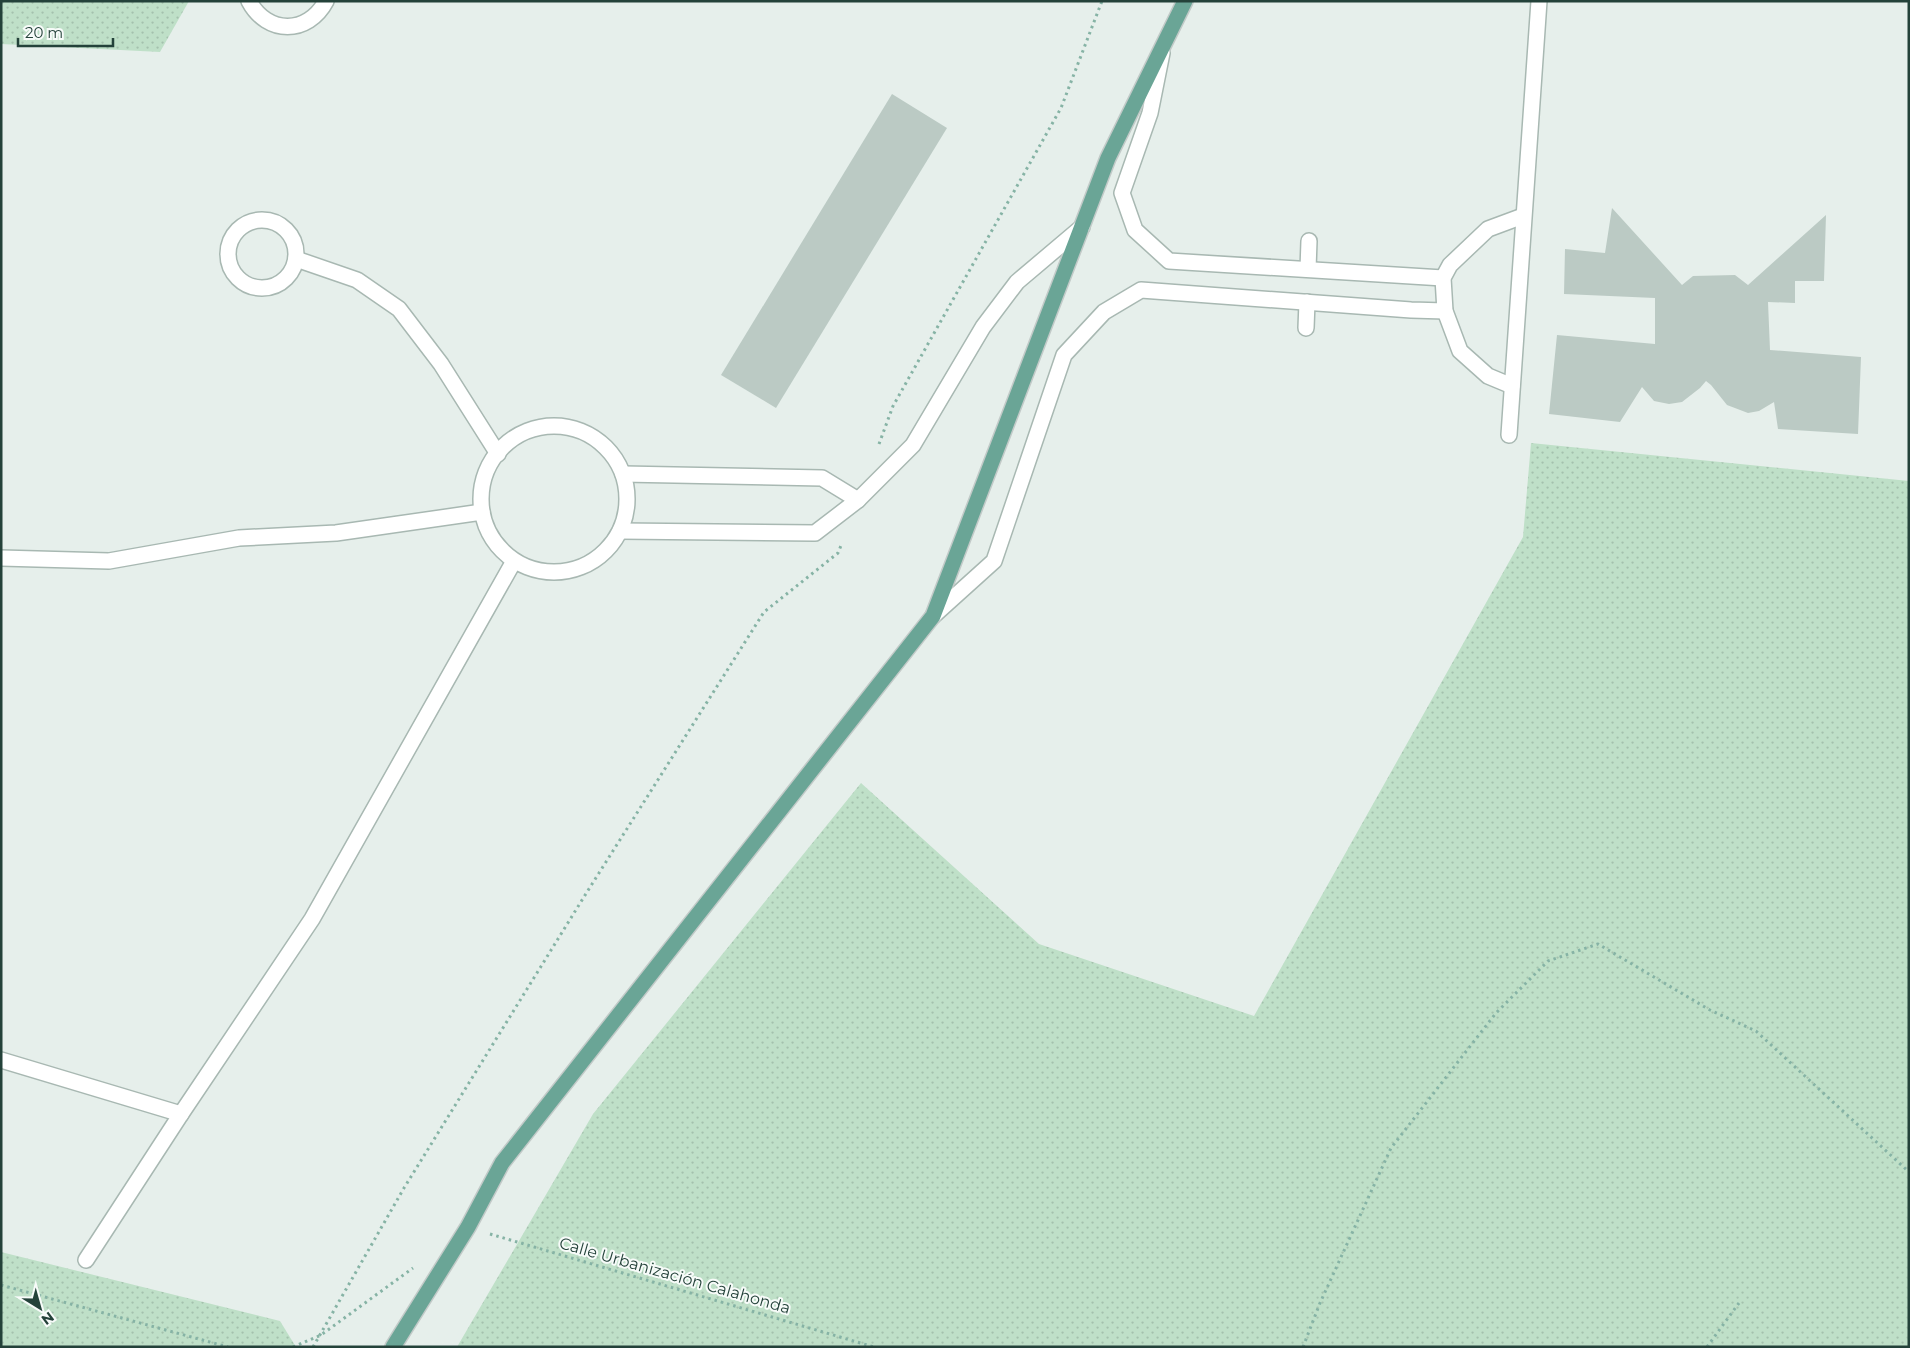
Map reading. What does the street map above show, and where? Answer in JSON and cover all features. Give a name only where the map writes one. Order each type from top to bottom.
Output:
[{"type":"main road","points":[[393,1347],[468,1227],[502,1163],[933,616],[1108,158],[1185,1]]},
{"type":"street","points":[[249,1],[260,17],[273,24],[286,26],[297,26],[312,19],[326,1]]},
{"type":"street","points":[[1509,435],[1539,1]]},
{"type":"street","points":[[1164,45],[1150,113],[1122,193],[1135,230],[1169,261],[1444,278]]},
{"type":"street","points":[[1512,386],[1488,376],[1460,351],[1444,311],[1444,278],[1450,265],[1488,229],[1523,216]]},
{"type":"street","points":[[267,219],[280,224],[293,238],[296,248],[296,259],[293,270],[285,279],[273,286],[263,288],[252,287],[237,277],[231,270],[228,262],[228,250],[231,239],[242,225],[251,221],[267,219]]},
{"type":"street","points":[[620,531],[815,533],[858,500],[913,446],[983,327],[1017,282],[1082,227]]},
{"type":"street","points":[[1308,269],[1309,241]]},
{"type":"street","points":[[296,259],[357,280],[399,309],[441,364],[498,454]]},
{"type":"street","points":[[933,616],[994,561],[1064,354],[1104,312],[1141,290],[1444,311]]},
{"type":"street","points":[[1306,328],[1307,302]]},
{"type":"street","points":[[556,427],[575,429],[592,437],[607,449],[623,474],[627,502],[620,531],[602,554],[577,568],[548,572],[530,568],[514,560],[498,546],[482,512],[484,482],[487,471],[498,454],[514,439],[536,429],[556,427]]},
{"type":"street","points":[[623,474],[822,478],[858,500]]},
{"type":"street","points":[[1,558],[109,561],[239,538],[336,533],[482,512]]},
{"type":"street","points":[[86,1260],[312,919],[514,560]]},
{"type":"street","points":[[1,1060],[181,1114]]},
{"type":"path","points":[[877,448],[893,406],[1061,108],[1102,1]]},
{"type":"path","points":[[313,1347],[414,1171],[764,612],[838,553],[858,500]]},
{"type":"path","points":[[1304,1347],[1320,1302],[1392,1148],[1496,1013],[1548,961],[1598,944],[1710,1010],[1756,1031],[1909,1172]]},
{"type":"path","name":"Calle Urbanización Calahonda","points":[[468,1227],[874,1347]]},
{"type":"path","points":[[293,1347],[322,1334],[414,1267]]},
{"type":"path","points":[[1,1285],[228,1347]]},
{"type":"path","points":[[1708,1347],[1739,1303]]},
{"type":"green space","points":[[1,1],[189,1],[160,52],[1,44]]},
{"type":"green space","points":[[1531,443],[1909,481],[1909,1347],[457,1347],[593,1114],[861,783],[1039,944],[1254,1016],[1523,537]]},
{"type":"green space","points":[[1,1252],[280,1321],[296,1347],[1,1347]]},
{"type":"building","points":[[892,94],[947,128],[776,408],[721,375]]},
{"type":"building","points":[[1612,208],[1682,285],[1693,276],[1735,275],[1748,285],[1826,215],[1824,281],[1795,281],[1795,303],[1768,302],[1770,350],[1861,357],[1858,434],[1778,429],[1774,402],[1759,411],[1748,413],[1727,405],[1706,381],[1682,402],[1669,404],[1654,401],[1642,387],[1620,422],[1549,414],[1557,335],[1655,344],[1655,298],[1564,294],[1565,249],[1605,253]]}]
